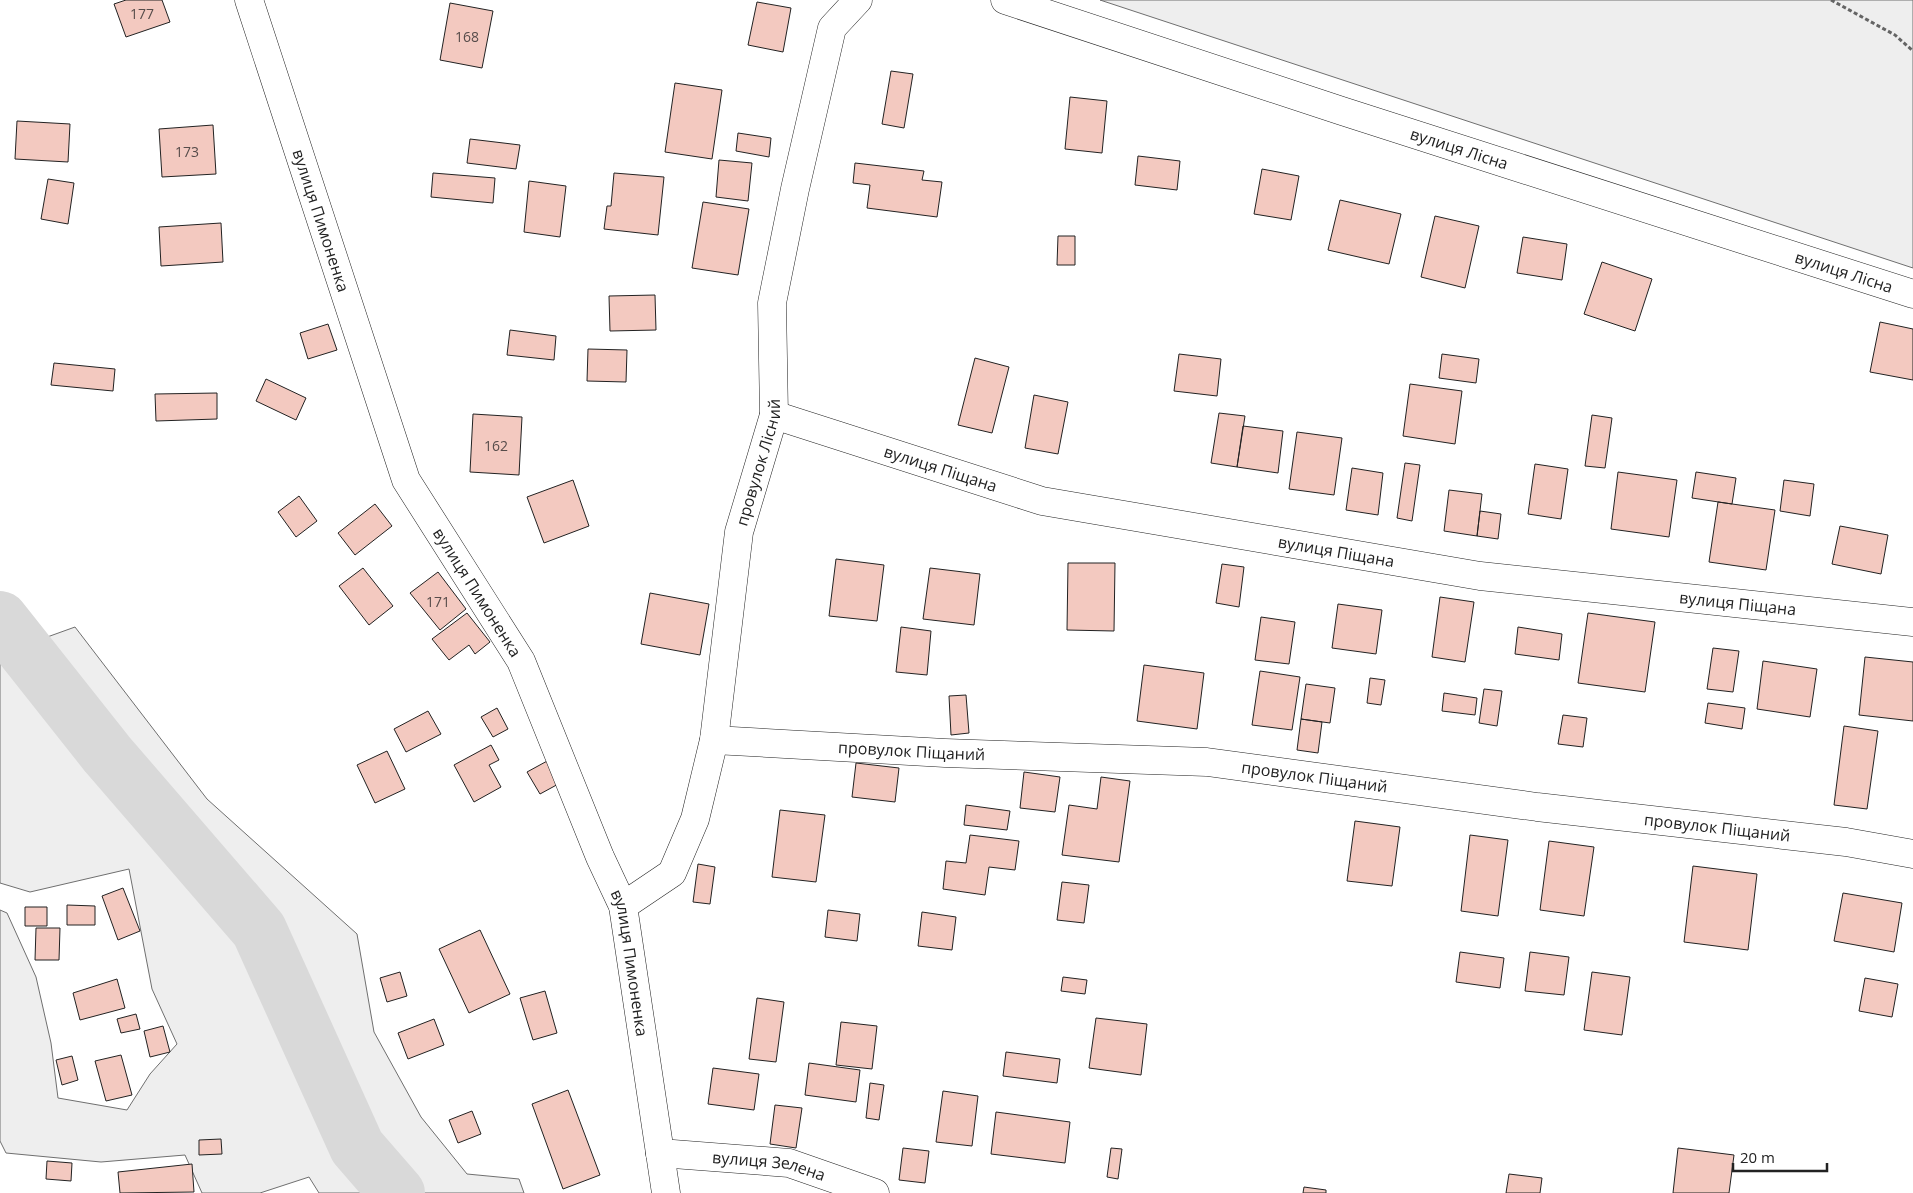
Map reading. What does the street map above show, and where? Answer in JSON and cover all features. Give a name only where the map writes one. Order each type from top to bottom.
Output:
[{"type":"street","name":"вулиця Пимоненка","points":[[249,0],[406,480],[521,661],[600,857],[624,906],[666,1193]]},
{"type":"street","name":"провулок Лісний","points":[[624,906],[672,873],[695,819],[714,740],[739,532],[774,415],[772,304],[795,188],[832,28],[858,0]]},
{"type":"street","name":"вулиця Лісна","points":[[1005,0],[1352,114],[1913,294]]},
{"type":"street","name":"вулиця Піщана","points":[[774,415],[1042,501],[1480,576],[1913,622]]},
{"type":"street","name":"провулок Піщаний","points":[[714,740],[945,753],[1207,762],[1537,807],[1846,842],[1913,854]]},
{"type":"street","name":"вулиця Зелена","points":[[660,1153],[789,1163],[875,1193]]},
{"type":"path","points":[[1831,0],[1895,35],[1913,51]]},
{"type":"shaded area","points":[[1100,0],[1913,0],[1913,268]]},
{"type":"shaded area","points":[[75,627],[207,799],[357,934],[374,1032],[421,1117],[467,1174],[519,1179],[524,1193],[319,1193],[309,1177],[260,1193],[202,1193],[185,1155],[101,1162],[6,1153],[0,1141],[0,910],[7,913],[36,977],[51,1043],[58,1098],[127,1110],[150,1074],[177,1044],[152,989],[129,869],[30,892],[0,883],[0,654]]},
{"type":"building","points":[[126,0],[162,0],[170,22],[126,37],[114,4]]},
{"type":"building","points":[[757,2],[791,8],[783,52],[748,45]]},
{"type":"building","points":[[450,3],[493,11],[482,68],[440,60]]},
{"type":"building","points":[[891,71],[913,74],[904,128],[882,124]]},
{"type":"building","points":[[675,83],[722,90],[712,159],[665,152]]},
{"type":"building","points":[[1070,97],[1107,101],[1102,153],[1065,149]]},
{"type":"building","points":[[17,121],[70,124],[68,162],[15,159]]},
{"type":"building","points":[[213,125],[216,174],[162,177],[159,129]]},
{"type":"building","points":[[738,133],[771,138],[769,157],[736,151]]},
{"type":"building","points":[[470,139],[520,145],[516,169],[467,163]]},
{"type":"building","points":[[1138,156],[1180,161],[1177,190],[1135,185]]},
{"type":"building","points":[[719,160],[752,163],[748,201],[716,197]]},
{"type":"building","points":[[855,163],[924,171],[922,180],[942,182],[937,217],[867,208],[870,185],[853,183]]},
{"type":"building","points":[[1262,169],[1299,176],[1291,220],[1254,214]]},
{"type":"building","points":[[433,173],[495,178],[493,203],[431,197]]},
{"type":"building","points":[[614,173],[664,177],[658,235],[604,229],[607,206],[611,206]]},
{"type":"building","points":[[48,179],[74,183],[68,224],[41,219]]},
{"type":"building","points":[[529,181],[566,186],[560,237],[524,232]]},
{"type":"building","points":[[1340,200],[1401,214],[1389,264],[1328,250]]},
{"type":"building","points":[[703,202],[749,209],[738,275],[692,268]]},
{"type":"building","points":[[1435,216],[1479,226],[1465,288],[1421,277]]},
{"type":"building","points":[[221,223],[223,262],[161,266],[159,227]]},
{"type":"building","points":[[1058,236],[1075,236],[1075,265],[1057,265]]},
{"type":"building","points":[[1523,237],[1567,244],[1562,280],[1517,273]]},
{"type":"building","points":[[1602,262],[1652,279],[1635,331],[1584,314]]},
{"type":"building","points":[[655,295],[656,330],[610,331],[609,296]]},
{"type":"building","points":[[1880,322],[1913,329],[1913,380],[1870,372]]},
{"type":"building","points":[[328,324],[337,350],[308,359],[300,333]]},
{"type":"building","points":[[510,330],[556,336],[554,360],[507,355]]},
{"type":"building","points":[[588,349],[627,350],[626,382],[587,381]]},
{"type":"building","points":[[1179,354],[1221,359],[1217,396],[1174,391]]},
{"type":"building","points":[[1442,354],[1479,359],[1476,383],[1439,378]]},
{"type":"building","points":[[975,358],[1009,367],[992,433],[958,425]]},
{"type":"building","points":[[54,363],[115,369],[113,391],[51,385]]},
{"type":"building","points":[[266,379],[306,398],[296,420],[256,401]]},
{"type":"building","points":[[1410,384],[1462,391],[1455,444],[1403,436]]},
{"type":"building","points":[[217,393],[217,419],[156,421],[155,394]]},
{"type":"building","points":[[1034,395],[1068,402],[1058,454],[1025,448]]},
{"type":"building","points":[[1219,413],[1245,416],[1237,467],[1211,463]]},
{"type":"building","points":[[473,414],[522,417],[519,475],[470,472]]},
{"type":"building","points":[[1592,415],[1612,418],[1605,468],[1585,466]]},
{"type":"building","points":[[1243,426],[1283,431],[1278,473],[1237,467]]},
{"type":"building","points":[[1297,432],[1342,438],[1334,495],[1289,489]]},
{"type":"building","points":[[1405,463],[1420,465],[1412,521],[1397,518]]},
{"type":"building","points":[[1535,464],[1568,469],[1561,519],[1528,514]]},
{"type":"building","points":[[1352,468],[1383,473],[1378,515],[1346,510]]},
{"type":"building","points":[[1618,472],[1677,480],[1669,537],[1611,529]]},
{"type":"building","points":[[1696,472],[1736,478],[1732,504],[1692,498]]},
{"type":"building","points":[[573,480],[589,526],[544,543],[527,497]]},
{"type":"building","points":[[1784,480],[1814,484],[1810,516],[1780,511]]},
{"type":"building","points":[[1449,490],[1482,494],[1477,536],[1444,531]]},
{"type":"building","points":[[299,496],[317,521],[296,537],[278,512]]},
{"type":"building","points":[[1718,502],[1775,510],[1766,570],[1709,562]]},
{"type":"building","points":[[375,504],[392,526],[355,555],[338,533]]},
{"type":"building","points":[[1480,511],[1501,514],[1498,539],[1477,536]]},
{"type":"building","points":[[1840,526],[1888,535],[1881,574],[1832,564]]},
{"type":"building","points":[[836,559],[884,565],[877,621],[829,616]]},
{"type":"building","points":[[1068,563],[1115,563],[1114,631],[1067,630]]},
{"type":"building","points":[[1222,564],[1244,567],[1239,607],[1216,603]]},
{"type":"building","points":[[363,568],[393,606],[369,625],[339,586]]},
{"type":"building","points":[[930,568],[980,574],[974,625],[923,619]]},
{"type":"building","points":[[438,572],[466,609],[440,630],[410,593]]},
{"type":"building","points":[[650,593],[709,604],[700,655],[641,644]]},
{"type":"building","points":[[1440,597],[1474,602],[1465,662],[1432,657]]},
{"type":"building","points":[[1338,604],[1382,610],[1376,654],[1332,648]]},
{"type":"building","points":[[467,613],[490,642],[475,654],[469,645],[449,660],[432,639]]},
{"type":"building","points":[[1588,613],[1655,622],[1645,692],[1578,683]]},
{"type":"building","points":[[1261,617],[1295,622],[1289,664],[1255,660]]},
{"type":"building","points":[[901,627],[931,631],[927,675],[896,672]]},
{"type":"building","points":[[1518,627],[1562,634],[1559,660],[1515,654]]},
{"type":"building","points":[[1713,648],[1739,651],[1733,692],[1707,689]]},
{"type":"building","points":[[1865,657],[1913,662],[1913,721],[1859,715]]},
{"type":"building","points":[[1763,661],[1817,669],[1810,717],[1757,709]]},
{"type":"building","points":[[1144,665],[1204,673],[1197,729],[1137,721]]},
{"type":"building","points":[[1260,671],[1300,677],[1292,730],[1252,725]]},
{"type":"building","points":[[1370,678],[1385,680],[1381,705],[1367,703]]},
{"type":"building","points":[[1306,684],[1335,688],[1330,723],[1301,719]]},
{"type":"building","points":[[1484,689],[1502,691],[1497,726],[1479,723]]},
{"type":"building","points":[[1444,693],[1477,698],[1475,715],[1442,711]]},
{"type":"building","points":[[966,695],[969,733],[951,735],[949,696]]},
{"type":"building","points":[[1708,703],[1745,708],[1742,729],[1705,723]]},
{"type":"building","points":[[497,708],[508,729],[493,737],[481,717]]},
{"type":"building","points":[[428,711],[441,734],[406,752],[394,729]]},
{"type":"building","points":[[1563,715],[1587,718],[1583,747],[1558,744]]},
{"type":"building","points":[[1301,719],[1322,722],[1318,753],[1297,750]]},
{"type":"building","points":[[1844,726],[1878,731],[1867,809],[1834,805]]},
{"type":"building","points":[[491,745],[499,760],[489,765],[501,787],[474,802],[454,765]]},
{"type":"building","points":[[387,751],[405,789],[375,803],[357,765]]},
{"type":"building","points":[[549,760],[562,782],[540,794],[527,772]]},
{"type":"building","points":[[856,763],[899,768],[895,802],[852,797]]},
{"type":"building","points":[[1024,772],[1060,777],[1055,812],[1020,808]]},
{"type":"building","points":[[1101,777],[1130,781],[1119,862],[1062,855],[1069,805],[1097,809]]},
{"type":"building","points":[[966,805],[1010,811],[1007,830],[964,825]]},
{"type":"building","points":[[780,810],[825,815],[816,882],[772,877]]},
{"type":"building","points":[[1355,821],[1400,827],[1392,886],[1347,881]]},
{"type":"building","points":[[970,835],[1019,841],[1015,870],[989,867],[985,895],[943,889],[946,861],[966,863]]},
{"type":"building","points":[[1470,835],[1508,840],[1498,916],[1461,911]]},
{"type":"building","points":[[1549,841],[1594,847],[1584,916],[1540,910]]},
{"type":"building","points":[[698,864],[715,867],[710,904],[693,902]]},
{"type":"building","points":[[1693,866],[1757,874],[1748,950],[1684,942]]},
{"type":"building","points":[[1062,882],[1089,885],[1084,923],[1057,920]]},
{"type":"building","points":[[123,888],[140,931],[118,940],[102,896]]},
{"type":"building","points":[[1843,893],[1902,903],[1894,952],[1834,941]]},
{"type":"building","points":[[67,905],[95,906],[95,925],[67,925]]},
{"type":"building","points":[[25,907],[47,907],[47,926],[25,926]]},
{"type":"building","points":[[828,910],[860,914],[857,941],[825,937]]},
{"type":"building","points":[[922,912],[956,917],[952,950],[918,946]]},
{"type":"building","points":[[36,928],[60,928],[59,960],[35,960]]},
{"type":"building","points":[[480,930],[510,994],[469,1013],[439,949]]},
{"type":"building","points":[[1460,952],[1504,958],[1500,988],[1456,982]]},
{"type":"building","points":[[1530,952],[1569,957],[1564,995],[1525,991]]},
{"type":"building","points":[[400,972],[407,996],[387,1002],[380,978]]},
{"type":"building","points":[[1592,972],[1630,977],[1622,1035],[1584,1030]]},
{"type":"building","points":[[1063,977],[1087,980],[1085,994],[1061,991]]},
{"type":"building","points":[[1865,978],[1898,984],[1892,1017],[1859,1011]]},
{"type":"building","points":[[117,979],[125,1008],[80,1020],[73,993]]},
{"type":"building","points":[[545,991],[557,1033],[533,1040],[520,998]]},
{"type":"building","points":[[757,998],[784,1002],[776,1062],[749,1059]]},
{"type":"building","points":[[136,1014],[140,1029],[121,1033],[117,1019]]},
{"type":"building","points":[[1096,1018],[1147,1024],[1141,1075],[1089,1068]]},
{"type":"building","points":[[434,1019],[444,1045],[408,1059],[398,1033]]},
{"type":"building","points":[[841,1022],[877,1026],[872,1069],[836,1065]]},
{"type":"building","points":[[163,1026],[170,1052],[150,1057],[144,1031]]},
{"type":"building","points":[[1006,1052],[1060,1059],[1057,1083],[1003,1076]]},
{"type":"building","points":[[121,1055],[132,1095],[106,1101],[95,1061]]},
{"type":"building","points":[[72,1056],[78,1080],[62,1085],[56,1060]]},
{"type":"building","points":[[809,1063],[860,1070],[856,1102],[805,1095]]},
{"type":"building","points":[[713,1068],[759,1074],[754,1110],[708,1104]]},
{"type":"building","points":[[870,1083],[884,1085],[879,1120],[866,1118]]},
{"type":"building","points":[[568,1090],[600,1175],[563,1189],[532,1104]]},
{"type":"building","points":[[943,1091],[978,1096],[972,1146],[936,1142]]},
{"type":"building","points":[[775,1105],[802,1108],[796,1148],[770,1144]]},
{"type":"building","points":[[472,1111],[481,1134],[458,1143],[449,1120]]},
{"type":"building","points":[[996,1112],[1070,1122],[1065,1163],[991,1154]]},
{"type":"building","points":[[221,1139],[222,1154],[199,1155],[199,1140]]},
{"type":"building","points":[[903,1148],[929,1151],[925,1183],[899,1180]]},
{"type":"building","points":[[1111,1148],[1122,1149],[1118,1179],[1107,1177]]},
{"type":"building","points":[[1678,1148],[1734,1155],[1729,1193],[1673,1193]]},
{"type":"building","points":[[47,1161],[72,1163],[71,1181],[46,1179]]},
{"type":"building","points":[[192,1164],[194,1192],[120,1193],[118,1172]]},
{"type":"building","points":[[1509,1174],[1542,1178],[1540,1193],[1506,1193]]},
{"type":"building","points":[[1304,1187],[1326,1190],[1326,1193],[1303,1193]]},
{"type":"waterway","points":[[0,619],[107,754],[259,930],[357,1147],[397,1193]]}]
